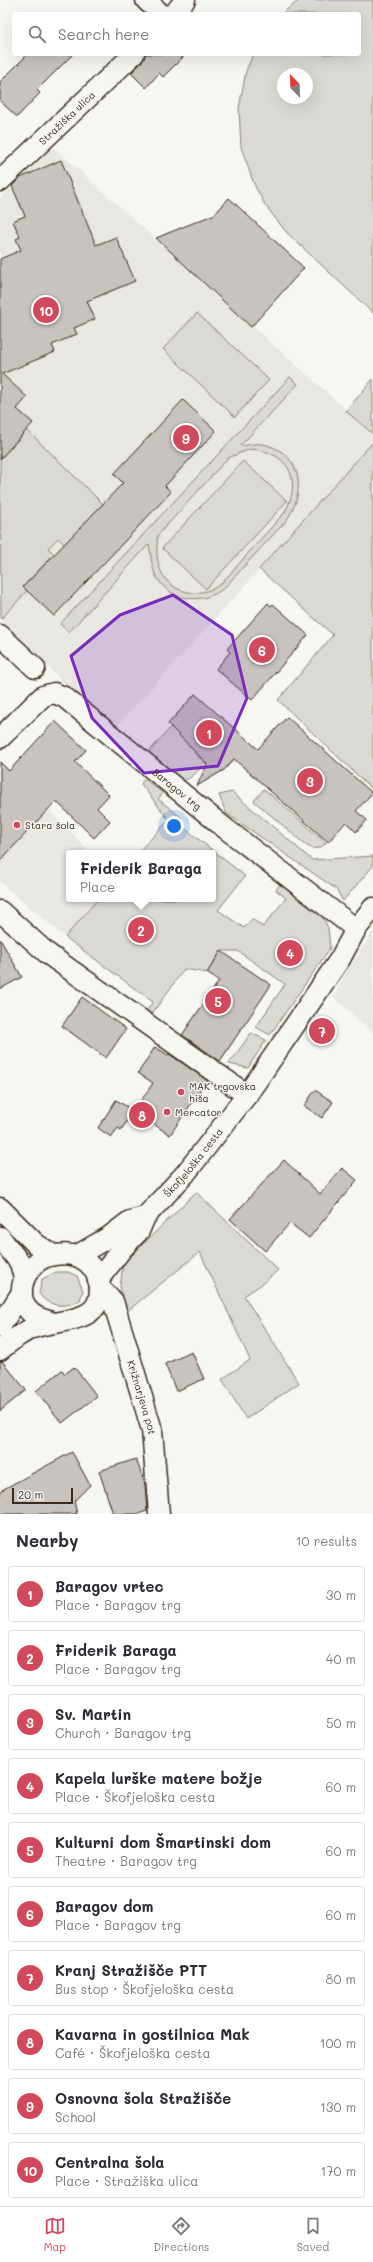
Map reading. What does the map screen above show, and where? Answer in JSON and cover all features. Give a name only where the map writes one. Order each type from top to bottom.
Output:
[{"type":"street","points":[[146,0],[159,12]]},
{"type":"street","points":[[176,12],[185,0]]},
{"type":"street","name":"Stražiška ulica","points":[[0,181],[132,56]]},
{"type":"street","points":[[0,635],[35,668]]},
{"type":"street","name":"Baragov trg","points":[[0,738],[42,696],[54,693],[64,697],[226,829],[356,928]]},
{"type":"street","name":"Škofjeloška cesta","points":[[99,1284],[122,1249],[139,1231],[144,1217],[186,1174],[247,1095],[340,959],[356,928],[373,908]]},
{"type":"street","points":[[0,911],[48,954],[247,1095]]},
{"type":"street","points":[[0,1208],[31,1240],[53,1255]]},
{"type":"street","name":"Škofjeloška cesta","points":[[76,1256],[109,1237],[130,1221],[144,1217]]},
{"type":"street","points":[[0,1236],[20,1263],[23,1284],[27,1307],[36,1317],[51,1322],[66,1322],[81,1318],[91,1311],[98,1301],[99,1284],[95,1270],[87,1261],[76,1256],[53,1255],[40,1260],[30,1267],[23,1284],[0,1327]]},
{"type":"street","name":"Križnarjeva pot","points":[[99,1284],[113,1301],[152,1430],[159,1514]]},
{"type":"street","points":[[0,1350],[31,1329],[51,1322]]},
{"type":"highlighted area","points":[[173,595],[232,635],[247,698],[218,766],[144,773],[92,718],[71,656],[120,615]]},
{"type":"shaded area","points":[[300,0],[373,0],[373,313],[287,233],[265,205],[254,184],[241,147],[239,108],[246,71],[252,56],[361,56],[361,12],[284,12]]},
{"type":"shaded area","points":[[52,146],[373,434],[373,442],[367,452],[116,727],[69,688],[0,620],[0,199]]},
{"type":"shaded area","points":[[197,313],[269,380],[235,417],[163,349]]},
{"type":"shaded area","points":[[290,377],[298,384],[240,446],[264,444],[279,450],[288,458],[294,467],[298,478],[296,500],[292,511],[285,522],[224,588],[215,594],[196,599],[186,598],[168,590],[155,574],[149,544],[69,632],[60,624]],"holes":[[[250,449],[263,451],[274,455],[283,461],[292,478],[290,500],[285,512],[221,584],[206,591],[198,592],[182,591],[175,587],[168,582],[159,566],[157,550],[158,535],[228,458]]]},
{"type":"shaded area","points":[[373,379],[373,434],[346,411]]},
{"type":"shaded area","points":[[27,430],[103,504],[65,545],[58,538],[48,548],[54,554],[23,587],[27,591],[1,619],[0,459]]},
{"type":"shaded area","points":[[373,442],[373,790],[278,700],[333,635],[259,569]]},
{"type":"shaded area","points":[[243,461],[287,501],[206,589],[162,548]]},
{"type":"shaded area","points":[[171,727],[196,751],[194,753],[201,759],[204,757],[207,760],[195,774],[188,779],[179,781],[147,754]]},
{"type":"shaded area","points":[[0,760],[88,850],[66,850],[66,902],[95,902],[65,937],[0,882]]},
{"type":"shaded area","points":[[144,779],[163,793],[158,799],[182,818],[178,823],[212,850],[140,850],[169,820],[141,784]]},
{"type":"shaded area","points":[[264,789],[326,843],[322,847],[317,848],[307,846],[254,801]]},
{"type":"shaded area","points":[[232,792],[312,860],[373,856],[373,866],[343,901],[336,889],[226,813],[219,795]]},
{"type":"shaded area","points":[[216,853],[245,876],[218,910],[244,928],[252,919],[263,927],[286,898],[276,890],[280,884],[322,916],[328,928],[330,948],[270,1035],[256,1027],[285,984],[238,951],[221,951],[207,973],[184,969],[149,1018],[144,1014],[153,1002],[65,937],[95,902],[216,902]]},
{"type":"shaded area","points":[[373,932],[373,1033],[334,997],[348,969]]},
{"type":"shaded area","points":[[251,1033],[266,1040],[248,1068],[229,1064]]},
{"type":"shaded area","points":[[196,1192],[278,1270],[262,1284],[244,1296],[299,1383],[246,1419],[222,1379],[250,1360],[200,1252],[125,1313],[120,1287],[123,1264]]},
{"type":"shaded area","points":[[56,1272],[68,1272],[77,1276],[83,1291],[80,1300],[75,1303],[58,1305],[47,1302],[43,1298],[39,1293],[42,1279]]},
{"type":"building","points":[[26,56],[71,56],[37,90],[40,93],[17,117],[0,101],[0,82]]},
{"type":"building","points":[[144,56],[184,56],[163,77],[159,73],[146,88],[131,73],[142,62]]},
{"type":"building","points":[[61,160],[96,245],[116,237],[135,281],[87,301],[95,319],[74,328],[77,334],[52,345],[55,352],[2,374],[27,397],[17,409],[33,423],[0,459],[0,259],[21,250],[16,239],[20,237],[13,221],[25,216],[12,186],[20,178]]},
{"type":"building","points":[[229,198],[304,268],[251,327],[156,238],[215,214]]},
{"type":"building","points":[[183,400],[216,431],[165,486],[171,492],[54,616],[23,587],[123,483],[114,474]]},
{"type":"building","points":[[268,603],[271,606],[273,604],[308,635],[252,700],[216,669],[230,652],[227,649]]},
{"type":"building","points":[[195,694],[258,749],[287,717],[372,793],[356,811],[367,820],[356,832],[346,822],[328,842],[234,759],[224,770],[197,786],[207,764],[168,724]]},
{"type":"building","points":[[55,721],[86,750],[75,762],[109,795],[97,808],[110,821],[94,838],[56,801],[0,861],[0,762],[9,771]]},
{"type":"building","points":[[0,939],[22,977],[0,989]]},
{"type":"building","points":[[221,951],[271,985],[220,1061],[182,1035],[219,981],[207,973]]},
{"type":"building","points":[[82,997],[126,1029],[106,1058],[62,1026]]},
{"type":"building","name":"MAK trgovska hiša","points":[[155,1047],[168,1055],[169,1054],[207,1080],[170,1135],[134,1111],[153,1083],[138,1073]]},
{"type":"building","points":[[315,1090],[333,1102],[322,1118],[304,1106]]},
{"type":"building","points":[[116,1100],[134,1111],[121,1130],[118,1128],[111,1137],[98,1128]]},
{"type":"building","points":[[284,1160],[320,1194],[342,1168],[357,1180],[309,1238],[290,1223],[265,1251],[230,1219]]},
{"type":"building","points":[[192,1352],[204,1379],[176,1391],[165,1364]]},
{"type":"building","points":[[0,1361],[2,1361],[26,1390],[0,1411]]},
{"type":"building","points":[[74,1367],[97,1396],[62,1423],[36,1391],[62,1370],[65,1374]]},
{"type":"building","points":[[72,1452],[90,1485],[74,1501],[77,1514],[0,1514],[0,1491]]},
{"type":"building","points":[[136,1459],[145,1484],[147,1511],[138,1514],[113,1514],[99,1471]]},
{"type":"place","name":"Centralna šola","points":[[46,310]]},
{"type":"place","name":"Osnovna šola Stražišče","points":[[186,438]]},
{"type":"place","name":"Baragov dom","points":[[262,650]]},
{"type":"place","name":"Baragov vrtec","points":[[209,733]]},
{"type":"place","name":"Sv. Martin","points":[[310,781]]},
{"type":"place","name":"Stara šola","points":[[17,825]]},
{"type":"place","name":"Friderik Baraga","points":[[141,930]]},
{"type":"place","name":"Kapela lurške matere božje","points":[[290,953]]},
{"type":"place","name":"Kulturni dom Šmartinski dom","points":[[218,1001]]},
{"type":"place","name":"Kranj Stražišče PTT","points":[[322,1031]]},
{"type":"place","name":"MAK trgovska hiša","points":[[181,1092]]},
{"type":"place","name":"Mercator","points":[[167,1112]]},
{"type":"place","name":"Kavarna in gostilnica Mak","points":[[142,1115]]}]
